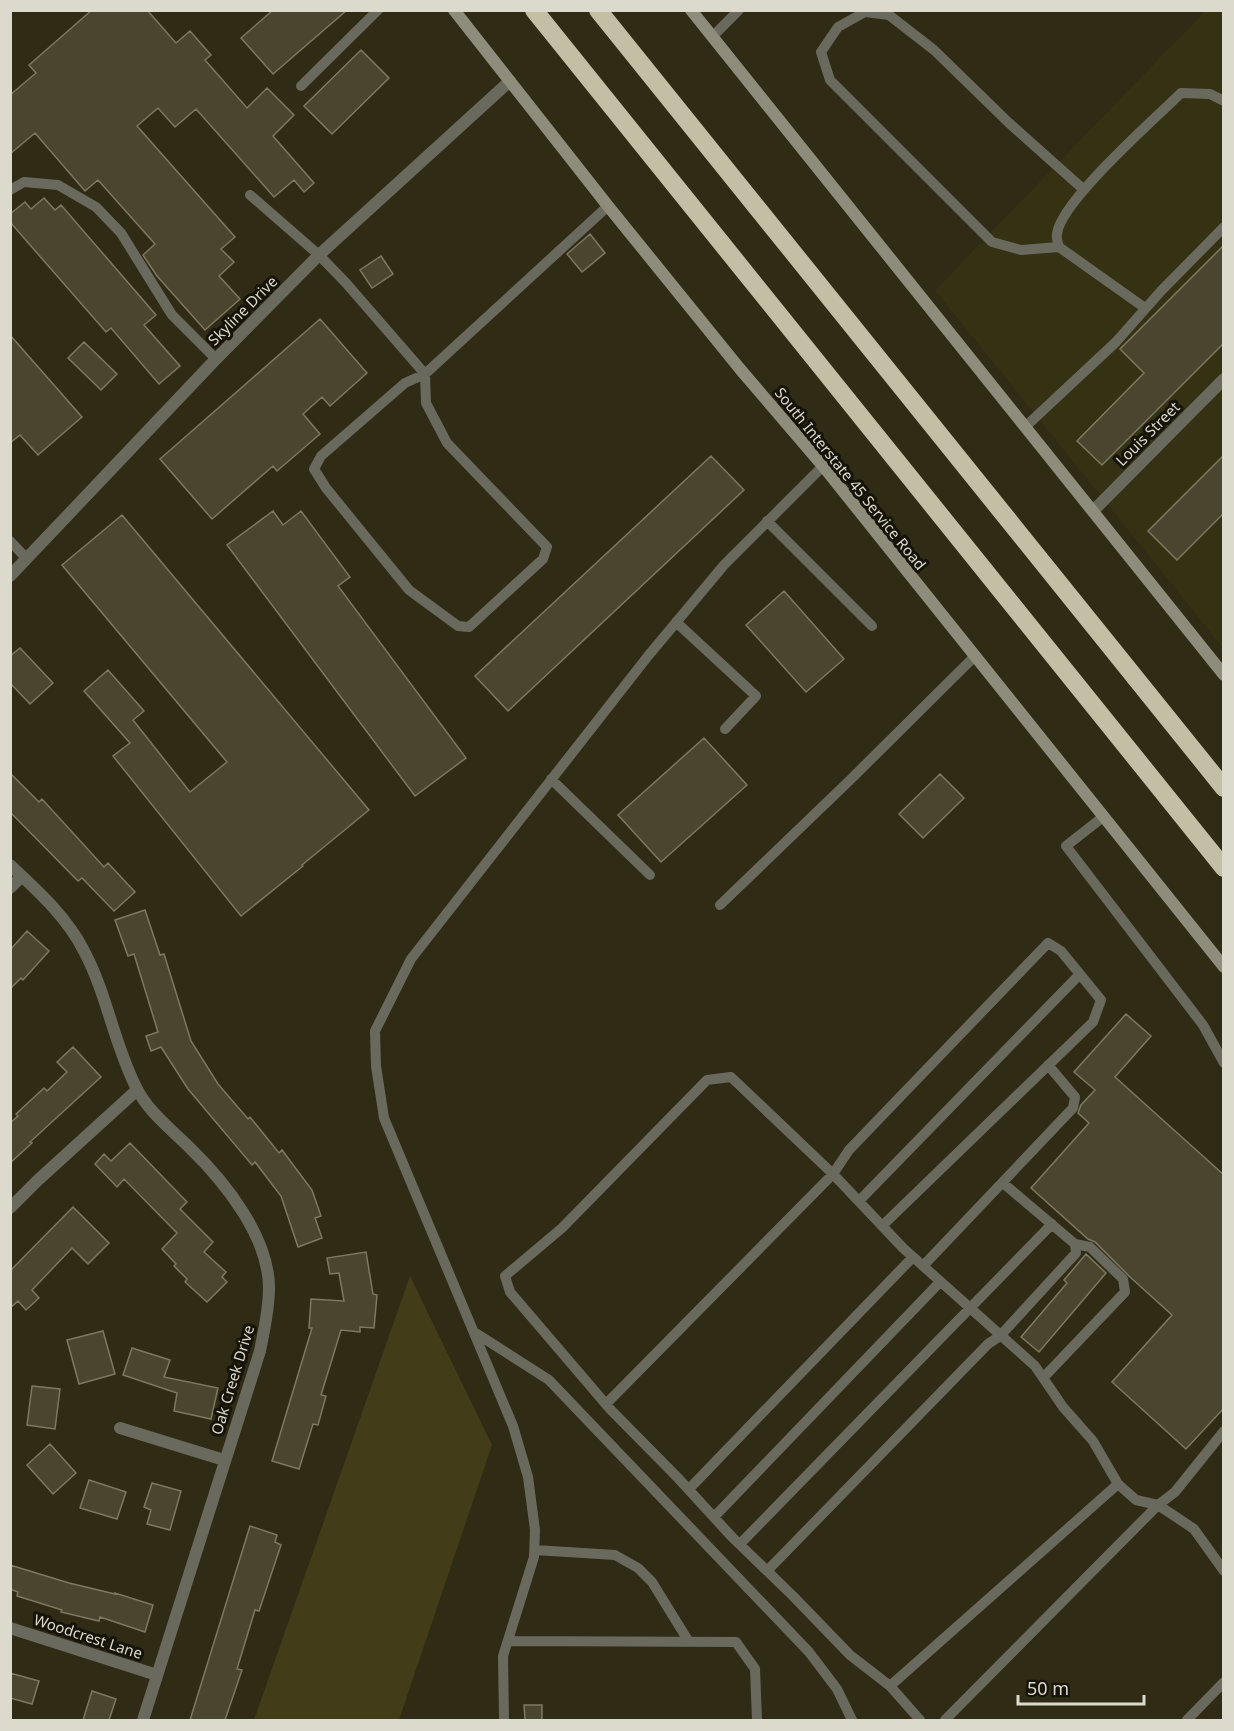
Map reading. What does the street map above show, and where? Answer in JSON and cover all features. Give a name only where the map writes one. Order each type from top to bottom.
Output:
[{"type":"highway","points":[[534,10],[1224,868]]},
{"type":"highway","points":[[598,10],[1224,788]]},
{"type":"main road","name":"South Interstate 45 Service Road","points":[[454,10],[608,206],[740,369],[823,466],[1224,967]]},
{"type":"main road","points":[[691,10],[1224,675]]},
{"type":"street","name":"Skyline Drive","points":[[10,576],[216,359],[319,255],[510,81]]},
{"type":"street","name":"Louis Street","points":[[1093,511],[1224,379]]},
{"type":"street","name":"Oak Creek Drive","points":[[10,865],[70,927],[85,952],[137,1090],[154,1114],[193,1150],[226,1186],[245,1217],[262,1253],[269,1286],[267,1317],[260,1351],[143,1720]]},
{"type":"street","points":[[10,888],[22,876]]},
{"type":"street","points":[[10,1208],[137,1090]]},
{"type":"street","points":[[120,1428],[224,1460]]},
{"type":"street","name":"Woodcrest Lane","points":[[10,1628],[156,1675]]},
{"type":"lane","points":[[301,86],[378,10]]},
{"type":"lane","points":[[712,37],[739,10]]},
{"type":"lane","points":[[1083,189],[934,50],[889,15],[865,12],[838,27],[821,52],[830,80],[992,242],[1021,250],[1059,247],[1145,308]]},
{"type":"lane","points":[[1059,247],[1057,233],[1063,218],[1083,189],[1181,93],[1210,94],[1224,101]]},
{"type":"lane","points":[[10,190],[24,182],[58,185],[96,207],[121,233],[172,315],[216,359]]},
{"type":"lane","points":[[250,195],[319,255],[425,374],[426,403],[447,443],[547,547],[543,559],[469,627],[458,626],[409,590],[326,488],[314,469],[321,456],[405,383],[425,374],[608,206]]},
{"type":"lane","points":[[1025,427],[1116,342],[1145,308],[1224,227]]},
{"type":"lane","points":[[504,1720],[503,1656],[535,1550],[535,1530],[528,1477],[513,1426],[384,1118],[376,1066],[375,1031],[411,959],[551,779],[724,565],[823,466]]},
{"type":"lane","points":[[767,521],[872,626]]},
{"type":"lane","points":[[10,541],[27,559]]},
{"type":"lane","points":[[676,622],[756,696],[725,729]]},
{"type":"lane","points":[[720,905],[974,657]]},
{"type":"lane","points":[[551,779],[650,875]]},
{"type":"lane","points":[[1103,817],[1066,846],[1203,1025],[1224,1063]]},
{"type":"lane","points":[[606,1404],[833,1174],[849,1150],[1048,943],[1061,951],[1101,1000],[1093,1022],[882,1226]]},
{"type":"lane","points":[[859,1201],[1080,974]]},
{"type":"lane","points":[[923,1266],[1073,1108],[1075,1097],[1048,1065]]},
{"type":"lane","points":[[920,1720],[890,1686],[850,1655],[714,1517],[606,1404],[510,1292],[505,1276],[562,1228],[706,1080],[731,1077],[833,1174],[913,1257],[1035,1366],[1063,1407],[1093,1441],[1118,1484],[1136,1500],[1158,1505],[1194,1529],[1224,1571]]},
{"type":"lane","points":[[1003,1182],[1075,1244],[1090,1247],[1123,1280],[1125,1292],[1043,1378]]},
{"type":"lane","points":[[740,1544],[1052,1224]]},
{"type":"lane","points":[[767,1571],[988,1344],[1000,1336],[1076,1253],[1075,1244]]},
{"type":"lane","points":[[688,1489],[913,1257]]},
{"type":"lane","points":[[714,1517],[940,1282]]},
{"type":"lane","points":[[473,1332],[549,1380],[809,1652],[837,1689],[852,1720]]},
{"type":"lane","points":[[945,1720],[1158,1505],[1175,1492],[1224,1431]]},
{"type":"lane","points":[[890,1686],[1118,1484]]},
{"type":"lane","points":[[535,1550],[615,1555],[638,1568],[652,1582],[689,1642]]},
{"type":"lane","points":[[508,1641],[736,1642],[756,1669],[757,1720]]},
{"type":"lane","points":[[1187,1720],[1224,1682]]},
{"type":"shaded area","points":[[1205,11],[1223,11],[1223,648],[935,290]]},
{"type":"shaded area","points":[[410,1276],[492,1445],[399,1720],[254,1720]]},
{"type":"building","points":[[92,10],[147,10],[176,43],[190,31],[211,55],[205,60],[247,108],[267,88],[294,115],[273,136],[314,183],[304,192],[294,180],[274,197],[196,109],[175,127],[158,108],[137,126],[235,237],[221,249],[234,262],[219,276],[240,299],[205,330],[157,276],[143,255],[155,244],[98,180],[85,191],[35,133],[10,154],[10,95],[36,73],[29,65]]},
{"type":"building","points":[[273,10],[347,10],[273,74],[241,38]]},
{"type":"building","points":[[361,50],[389,78],[332,134],[304,106]]},
{"type":"building","points":[[44,198],[55,210],[61,205],[156,315],[144,325],[180,366],[159,384],[111,328],[106,332],[10,222],[10,214],[25,202],[31,209]]},
{"type":"building","points":[[590,234],[605,253],[582,272],[567,254]]},
{"type":"building","points":[[1224,245],[1224,343],[1102,465],[1077,441],[1144,373],[1120,349]]},
{"type":"building","points":[[381,256],[393,274],[372,288],[360,270]]},
{"type":"building","points":[[320,319],[367,373],[330,406],[322,397],[303,414],[320,434],[277,471],[273,466],[212,519],[160,459]]},
{"type":"building","points":[[10,335],[82,417],[38,455],[20,435],[10,443]]},
{"type":"building","points":[[84,342],[117,374],[101,390],[68,358]]},
{"type":"building","points":[[1224,455],[1224,513],[1177,560],[1148,531]]},
{"type":"building","points":[[711,456],[744,490],[508,711],[475,676]]},
{"type":"building","points":[[273,511],[283,525],[301,511],[350,577],[338,586],[466,758],[415,796],[227,545]]},
{"type":"building","points":[[122,515],[369,810],[241,916],[113,756],[130,743],[84,691],[108,670],[144,711],[133,720],[190,792],[227,762],[62,565]]},
{"type":"building","points":[[784,591],[844,659],[806,692],[746,625]]},
{"type":"building","points":[[20,648],[53,683],[30,704],[10,683],[10,656]]},
{"type":"building","points":[[704,738],[747,785],[661,862],[618,815]]},
{"type":"building","points":[[10,773],[39,802],[42,799],[104,867],[108,863],[135,892],[114,911],[82,878],[78,881],[10,812]]},
{"type":"building","points":[[940,774],[964,798],[923,838],[899,814]]},
{"type":"building","points":[[145,910],[160,955],[164,954],[191,1041],[218,1084],[248,1119],[250,1117],[279,1153],[282,1150],[312,1190],[321,1216],[315,1218],[322,1238],[298,1247],[281,1196],[255,1162],[252,1165],[188,1089],[161,1047],[151,1051],[146,1036],[158,1032],[134,954],[128,956],[115,920]]},
{"type":"building","points":[[27,931],[49,951],[23,980],[21,978],[10,989],[10,950]]},
{"type":"building","points":[[1126,1014],[1151,1036],[1115,1077],[1224,1175],[1224,1408],[1186,1449],[1112,1382],[1172,1315],[1095,1242],[1088,1239],[1031,1188],[1089,1123],[1078,1113],[1081,1105],[1095,1090],[1074,1072]]},
{"type":"building","points":[[73,1047],[101,1077],[10,1163],[10,1123],[18,1116],[16,1114],[44,1088],[47,1091],[67,1072],[57,1062]]},
{"type":"building","points":[[130,1143],[187,1202],[180,1209],[213,1242],[204,1252],[226,1272],[222,1277],[227,1282],[207,1302],[185,1282],[187,1279],[162,1249],[177,1233],[124,1179],[117,1187],[95,1164],[104,1154],[111,1161]]},
{"type":"building","points":[[73,1207],[109,1243],[88,1264],[72,1248],[32,1290],[39,1298],[26,1310],[18,1301],[10,1308],[10,1271]]},
{"type":"building","points":[[366,1252],[373,1294],[377,1295],[374,1328],[360,1327],[360,1332],[341,1330],[321,1395],[326,1396],[318,1425],[313,1424],[299,1469],[272,1461],[312,1328],[309,1328],[311,1299],[344,1301],[339,1273],[330,1274],[327,1258]]},
{"type":"building","points":[[1086,1254],[1106,1273],[1039,1352],[1021,1337],[1067,1283],[1064,1280]]},
{"type":"building","points":[[103,1331],[115,1374],[79,1384],[67,1340]]},
{"type":"building","points":[[132,1348],[170,1360],[164,1377],[218,1388],[211,1419],[174,1411],[177,1393],[123,1375]]},
{"type":"building","points":[[32,1386],[60,1389],[55,1429],[27,1425]]},
{"type":"building","points":[[50,1444],[76,1473],[53,1494],[27,1465]]},
{"type":"building","points":[[89,1480],[126,1492],[117,1519],[80,1508]]},
{"type":"building","points":[[152,1483],[181,1491],[170,1530],[147,1524],[151,1510],[144,1507]]},
{"type":"building","points":[[250,1526],[277,1535],[275,1542],[281,1545],[259,1611],[255,1610],[237,1669],[242,1670],[225,1720],[190,1720]]},
{"type":"building","points":[[10,1565],[153,1605],[145,1632],[100,1617],[99,1621],[61,1612],[62,1610],[17,1596],[18,1592],[10,1589]]},
{"type":"building","points":[[10,1673],[39,1681],[32,1704],[10,1698]]},
{"type":"building","points":[[92,1691],[116,1699],[109,1720],[83,1720]]},
{"type":"building","points":[[524,1705],[542,1705],[542,1720],[525,1720]]}]
